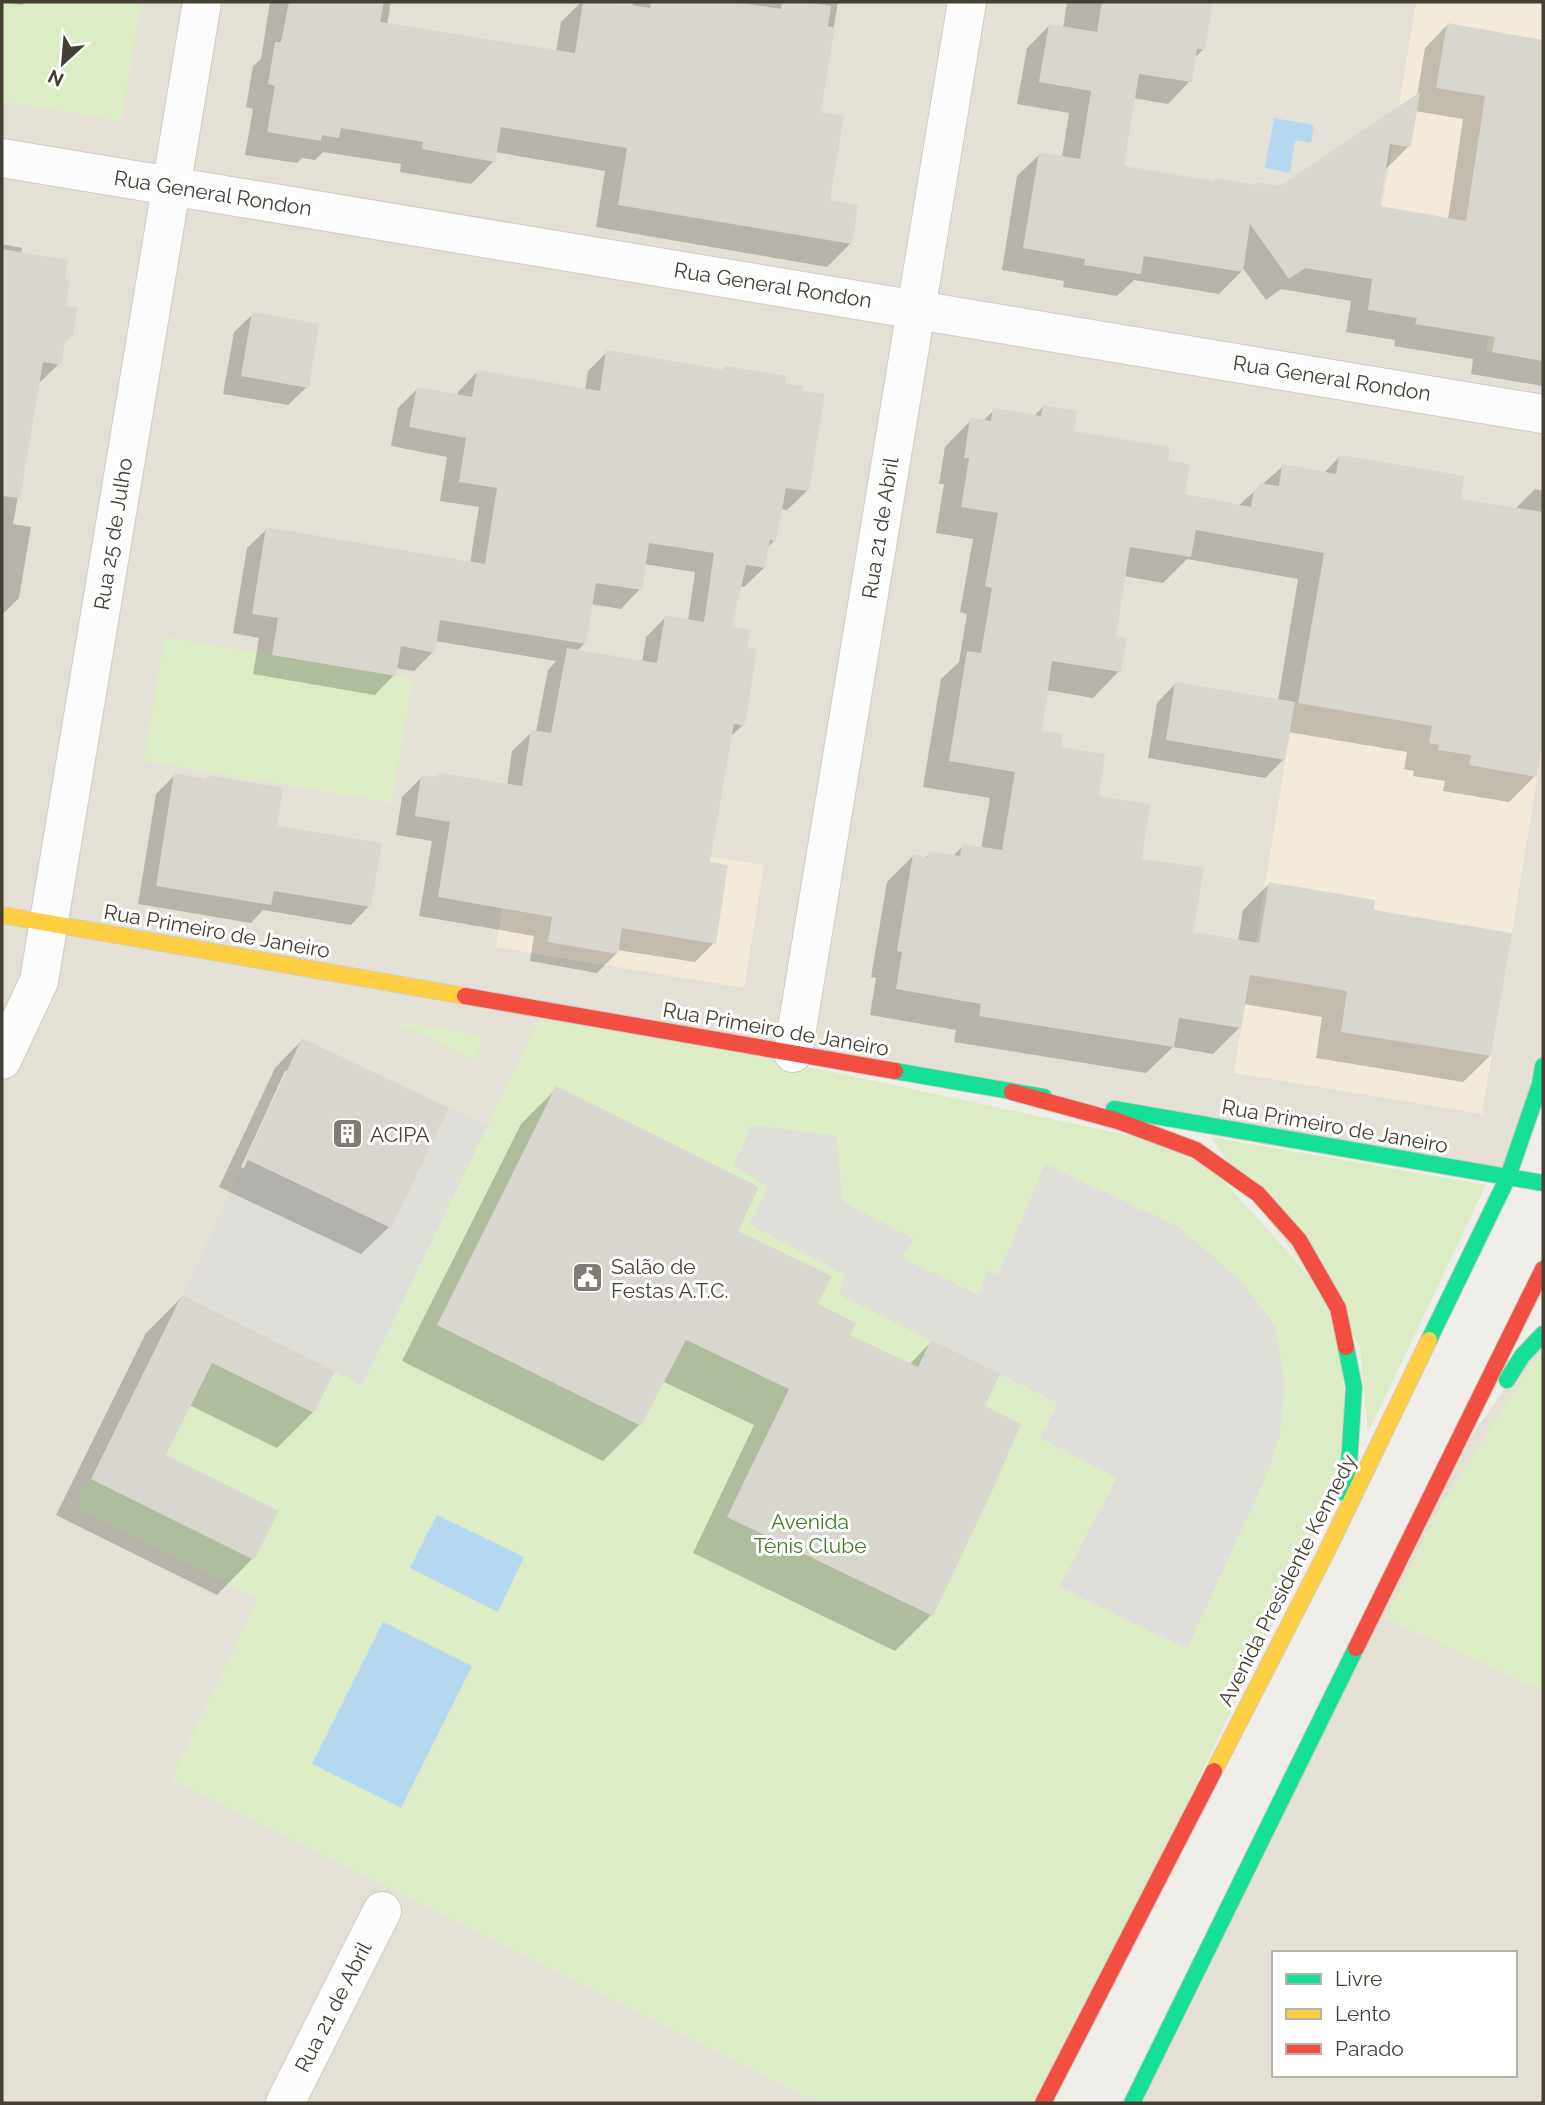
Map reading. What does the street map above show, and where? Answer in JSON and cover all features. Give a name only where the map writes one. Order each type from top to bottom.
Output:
[{"type":"main road","name":"Rua Primeiro de Janeiro","points":[[2,915],[1543,1183]]},
{"type":"main road","name":"Avenida Presidente Kennedy","points":[[1043,2103],[1325,1556],[1508,1177],[1540,1084],[1543,1066]]},
{"type":"main road","points":[[1012,1092],[1118,1121],[1196,1150],[1258,1194],[1299,1240],[1338,1308],[1354,1387],[1349,1464],[1325,1556]]},
{"type":"main road","points":[[1132,2103],[1543,1269]]},
{"type":"main road","points":[[1407,1543],[1522,1356],[1543,1334]]},
{"type":"street","name":"Rua 25 de Julho","points":[[2,1060],[39,981],[202,2]]},
{"type":"street","name":"Rua 21 de Abril","points":[[793,1053],[967,2]]},
{"type":"street","name":"Rua General Rondon","points":[[2,158],[1543,414]]},
{"type":"street","name":"Rua 21 de Abril","points":[[285,2103],[382,1910]]},
{"type":"shaded area","points":[[2,2],[1543,2],[1543,1066],[1508,1177],[544,1010],[172,1778],[820,2103],[2,2103]]},
{"type":"shaded area","points":[[1416,2],[1543,2],[1543,361],[1486,351],[1497,286],[1382,207]]},
{"type":"shaded area","points":[[1295,702],[1543,743],[1482,1114],[1234,1073]]},
{"type":"shaded area","points":[[516,824],[764,865],[744,988],[496,947]]},
{"type":"shaded area","points":[[449,1108],[487,1127],[362,1385],[182,1295],[246,1159],[390,1227]]},
{"type":"shaded area","points":[[752,1125],[837,1136],[842,1201],[914,1239],[902,1258],[978,1295],[988,1270],[998,1275],[1045,1164],[1179,1227],[1242,1282],[1275,1326],[1285,1383],[1280,1435],[1268,1472],[1187,1649],[1059,1587],[1117,1478],[1040,1438],[1058,1403],[839,1295],[845,1275],[750,1225],[768,1186],[733,1166]]},
{"type":"shaded area","points":[[1543,1334],[1543,2103],[1132,2103],[1468,1441]]},
{"type":"green space","points":[[2,2],[141,4],[121,121],[2,101]]},
{"type":"green space","points":[[165,637],[413,679],[392,803],[144,761]]},
{"type":"green space","name":"Avenida Tênis Clube","points":[[544,1010],[1196,1150],[1338,1308],[1349,1464],[1044,2103],[820,2103],[171,1779],[258,1599],[74,1507],[91,1479],[182,1295],[362,1384]]},
{"type":"green space","points":[[394,1021],[483,1036],[475,1061]]},
{"type":"green space","points":[[1211,1137],[1486,1185],[1368,1433],[1360,1347]]},
{"type":"green space","points":[[1543,1351],[1543,1691],[1385,1618],[1442,1504]]},
{"type":"water","points":[[1274,118],[1314,125],[1311,143],[1295,140],[1290,173],[1265,168]]},
{"type":"water","points":[[437,1515],[524,1557],[498,1612],[410,1568]]},
{"type":"water","points":[[383,1622],[472,1666],[401,1808],[312,1764]]},
{"type":"building","points":[[289,2],[384,2],[380,22],[575,53],[583,2],[613,2],[650,8],[651,2],[735,2],[781,9],[782,2],[831,6],[828,26],[835,28],[821,112],[844,116],[830,200],[858,205],[852,244],[618,205],[627,148],[501,127],[495,162],[422,149],[423,142],[341,128],[339,138],[322,135],[321,141],[267,132],[275,86],[268,84],[275,42],[281,42]]},
{"type":"building","points":[[1102,2],[1213,2],[1205,50],[1197,49],[1192,82],[1139,74],[1124,166],[1214,181],[1214,178],[1280,186],[1420,92],[1411,147],[1390,144],[1380,206],[1466,221],[1485,96],[1436,88],[1447,23],[1543,40],[1543,361],[1492,352],[1495,337],[1415,324],[1417,318],[1368,310],[1372,279],[1305,268],[1289,279],[1250,224],[1243,272],[1144,256],[1141,274],[1084,265],[1085,259],[1023,248],[1039,152],[1080,159],[1091,91],[1039,82],[1049,24],[1097,32]]},
{"type":"building","points":[[2,249],[68,260],[65,280],[70,281],[66,306],[78,307],[73,335],[65,341],[61,365],[43,362],[20,498],[2,496]]},
{"type":"building","points":[[252,312],[319,324],[309,388],[241,376]]},
{"type":"building","points":[[606,350],[724,370],[724,366],[786,376],[785,383],[803,386],[802,391],[825,394],[809,491],[786,488],[776,541],[770,540],[765,568],[746,565],[732,627],[750,630],[747,648],[757,649],[745,726],[734,724],[710,862],[728,865],[716,944],[622,928],[618,954],[548,942],[552,917],[438,897],[450,822],[415,816],[421,775],[437,777],[438,773],[522,786],[531,730],[551,733],[567,648],[657,663],[665,615],[704,622],[714,553],[649,543],[642,590],[596,583],[586,644],[440,620],[435,653],[401,646],[396,676],[272,655],[278,618],[252,614],[266,527],[485,564],[497,488],[459,482],[466,438],[409,427],[417,387],[472,397],[477,370],[600,391]]},
{"type":"building","points":[[1043,405],[1077,411],[1074,431],[1170,447],[1168,460],[1190,464],[1185,494],[1251,507],[1254,490],[1257,490],[1259,483],[1279,486],[1282,464],[1336,474],[1339,455],[1464,476],[1461,499],[1543,512],[1543,740],[1537,777],[1469,765],[1471,755],[1438,750],[1439,745],[1429,743],[1432,726],[1298,703],[1324,553],[1196,530],[1191,557],[1130,547],[1116,636],[1127,638],[1121,672],[1052,661],[1042,731],[1063,734],[1061,747],[1105,754],[1099,796],[1150,804],[1142,859],[1204,868],[1193,932],[1259,943],[1269,882],[1375,900],[1374,910],[1512,933],[1491,1056],[1341,1032],[1347,991],[1250,975],[1241,1028],[1179,1018],[1174,1047],[979,1016],[981,1004],[896,989],[902,952],[897,951],[913,854],[928,857],[929,851],[960,856],[962,844],[1002,850],[1015,772],[949,761],[967,651],[981,653],[992,588],[985,586],[998,513],[961,507],[969,458],[964,458],[970,418],[991,421],[993,408],[1041,416]]},
{"type":"building","points":[[1175,682],[1295,702],[1285,760],[1166,740]]},
{"type":"building","points":[[174,773],[207,779],[208,775],[283,788],[277,826],[382,843],[371,907],[274,891],[271,905],[156,886]]},
{"type":"building","name":"ACIPA","points":[[302,1038],[449,1108],[391,1228],[246,1159]]},
{"type":"building","points":[[556,1086],[759,1187],[738,1231],[832,1276],[818,1304],[856,1323],[850,1335],[918,1367],[931,1340],[1000,1374],[985,1406],[1021,1424],[933,1616],[727,1517],[789,1389],[686,1340],[641,1426],[437,1325]]},
{"type":"building","points":[[182,1295],[335,1371],[314,1413],[212,1363],[166,1455],[279,1511],[254,1560],[91,1479]]},
{"type":"traffic: fast","points":[[1429,1340],[1508,1177],[1540,1084],[1543,1066]]},
{"type":"traffic: fast","points":[[895,1071],[1044,1097]]},
{"type":"traffic: fast","points":[[1114,1109],[1543,1183]]},
{"type":"traffic: fast","points":[[1507,1380],[1522,1356],[1543,1334]]},
{"type":"traffic: fast","points":[[1342,1492],[1349,1464],[1354,1387],[1346,1347]]},
{"type":"traffic: fast","points":[[1132,2103],[1356,1648]]},
{"type":"traffic: slow","points":[[2,915],[465,996]]},
{"type":"traffic: slow","points":[[1214,1771],[1325,1555],[1429,1340]]},
{"type":"traffic: jam","points":[[465,996],[895,1071]]},
{"type":"traffic: jam","points":[[1012,1092],[1118,1121],[1196,1150],[1258,1194],[1299,1240],[1338,1308],[1346,1347]]},
{"type":"traffic: jam","points":[[1356,1648],[1543,1269]]},
{"type":"traffic: jam","points":[[1043,2103],[1214,1771]]},
{"type":"place","name":"ACIPA","points":[[347,1134]]},
{"type":"place","name":"Salão de Festas A.T.C.","points":[[588,1278]]}]
